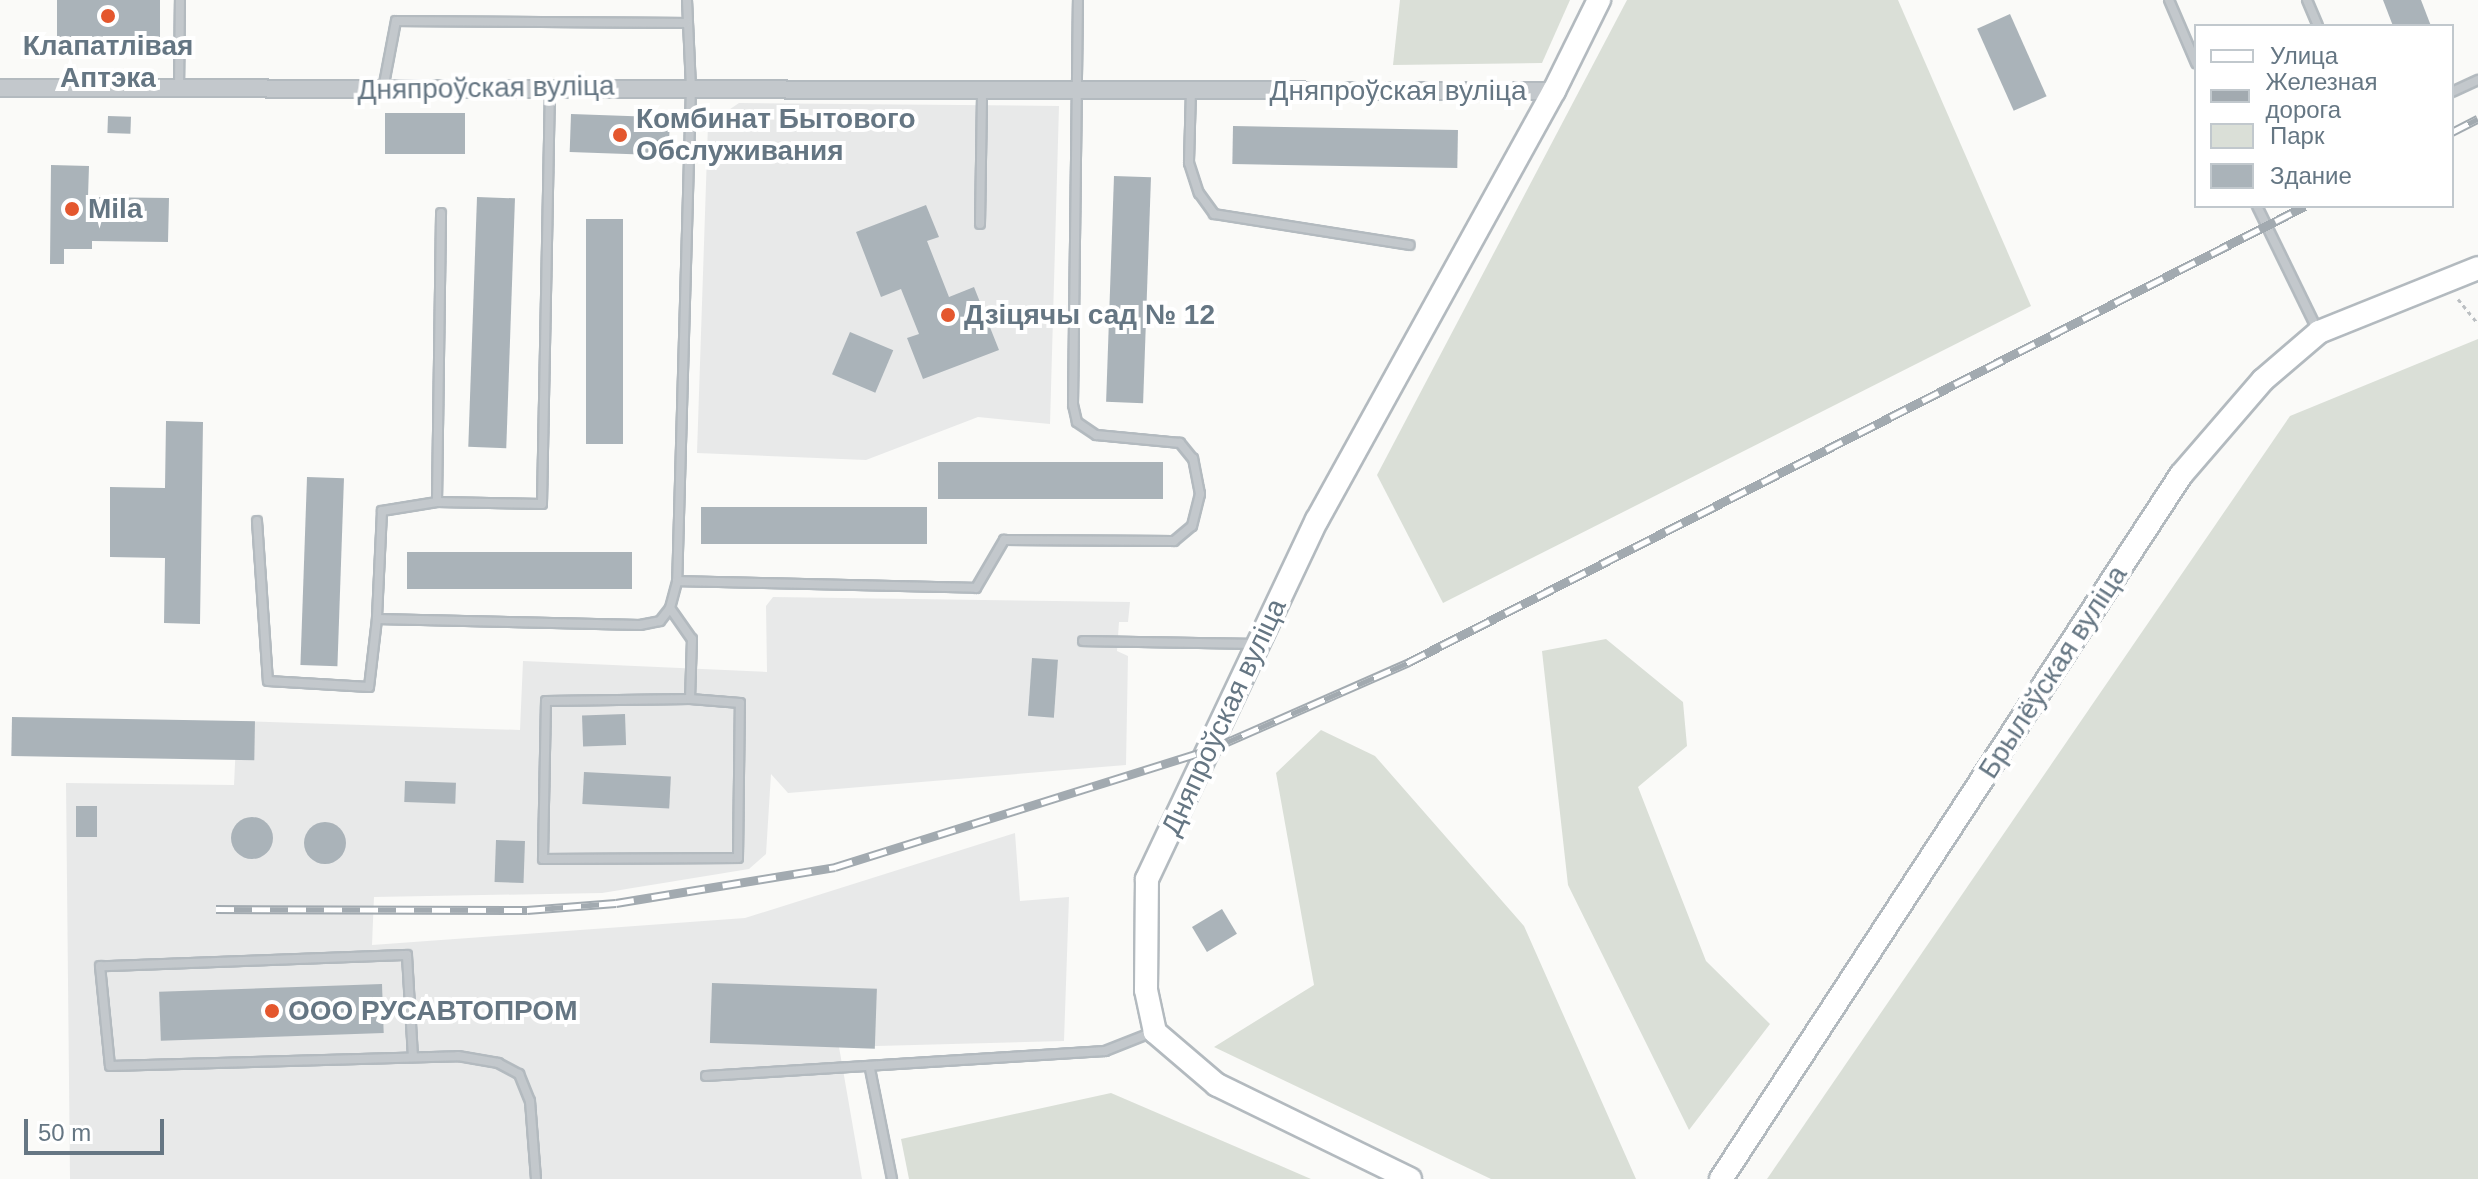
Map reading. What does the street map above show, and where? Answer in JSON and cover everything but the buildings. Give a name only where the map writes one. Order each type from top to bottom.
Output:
[{"type":"street","points":[[1554,91],[1599,0]]},
{"type":"street","name":"Дняпроўская вуліца","points":[[0,88],[179,90],[550,86],[982,91],[1554,91],[1317,520],[1147,879],[1146,990],[1155,1032]]},
{"type":"street","name":"Брылёўская вуліца","points":[[1721,1179],[2181,475],[2263,380],[2319,332],[2478,268]]},
{"type":"street","points":[[1155,1032],[1217,1085],[1410,1179]]},
{"type":"lane","points":[[179,90],[180,0]]},
{"type":"lane","points":[[377,619],[640,625],[660,621],[670,608],[677,581],[691,87],[687,0]]},
{"type":"lane","points":[[677,581],[976,588],[1004,540],[1174,541],[1192,526],[1200,494],[1193,459],[1180,443],[1096,435],[1077,422],[1073,405],[1078,0]]},
{"type":"lane","points":[[2169,0],[2194,58]]},
{"type":"lane","points":[[2307,0],[2317,24]]},
{"type":"lane","points":[[383,89],[396,21],[686,23]]},
{"type":"lane","points":[[2454,91],[2478,80]]},
{"type":"lane","points":[[257,521],[268,681],[369,687],[377,619],[382,511],[437,502],[542,504],[550,86]]},
{"type":"lane","points":[[1191,90],[1189,163],[1199,193],[1214,214],[1410,245]]},
{"type":"lane","points":[[980,224],[982,91]]},
{"type":"lane","points":[[2258,208],[2319,332]]},
{"type":"lane","points":[[437,502],[441,213]]},
{"type":"lane","points":[[670,608],[692,639],[690,699]]},
{"type":"lane","points":[[1083,641],[1258,644]]},
{"type":"lane","points":[[690,699],[740,703],[738,858],[543,859],[546,701],[690,699]]},
{"type":"lane","points":[[413,1057],[407,955],[100,966],[110,1066],[458,1056],[498,1063],[519,1074],[530,1101],[536,1179]]},
{"type":"lane","points":[[706,1076],[870,1069],[1105,1051],[1155,1032]]},
{"type":"lane","points":[[870,1069],[892,1179]]},
{"type":"path","points":[[2444,280],[2478,324]]},
{"type":"shaded area","points":[[739,103],[1059,106],[1050,424],[978,417],[866,460],[697,453],[708,124]]},
{"type":"shaded area","points":[[773,597],[1130,602],[1128,622],[1119,622],[1117,651],[1128,656],[1126,765],[788,793],[771,774],[766,854],[749,869],[602,893],[374,897],[372,945],[745,918],[1015,833],[1020,901],[1069,897],[1064,1041],[839,1047],[862,1179],[70,1179],[66,783],[234,785],[237,721],[520,730],[523,661],[767,672],[766,606]]},
{"type":"green space","points":[[1400,0],[1570,0],[1542,63],[1393,65]]},
{"type":"green space","points":[[1627,0],[1898,0],[2031,306],[1443,603],[1377,475]]},
{"type":"green space","points":[[2478,339],[2478,1179],[1767,1179],[2290,416]]},
{"type":"green space","points":[[1606,639],[1683,702],[1687,746],[1638,787],[1706,961],[1770,1024],[1689,1130],[1568,885],[1542,651]]},
{"type":"green space","points":[[1321,730],[1375,756],[1524,926],[1636,1179],[1491,1179],[1214,1047],[1314,985],[1276,773]]},
{"type":"green space","points":[[1111,1093],[1311,1179],[909,1179],[901,1139]]},
{"type":"railway","points":[[2454,131],[2478,119]]},
{"type":"railway","points":[[216,909],[527,910],[616,903],[835,867],[1209,750],[1409,662],[2301,208]]},
{"type":"place","name":"Клапатлівая Аптэка","points":[[108,16]]},
{"type":"place","name":"Комбинат Бытового Обслуживания","points":[[620,135]]},
{"type":"place","name":"Mila","points":[[72,209]]},
{"type":"place","name":"Дзіцячы сад № 12","points":[[948,315]]},
{"type":"place","name":"ООО РУСАВТОПРОМ","points":[[272,1011]]}]
